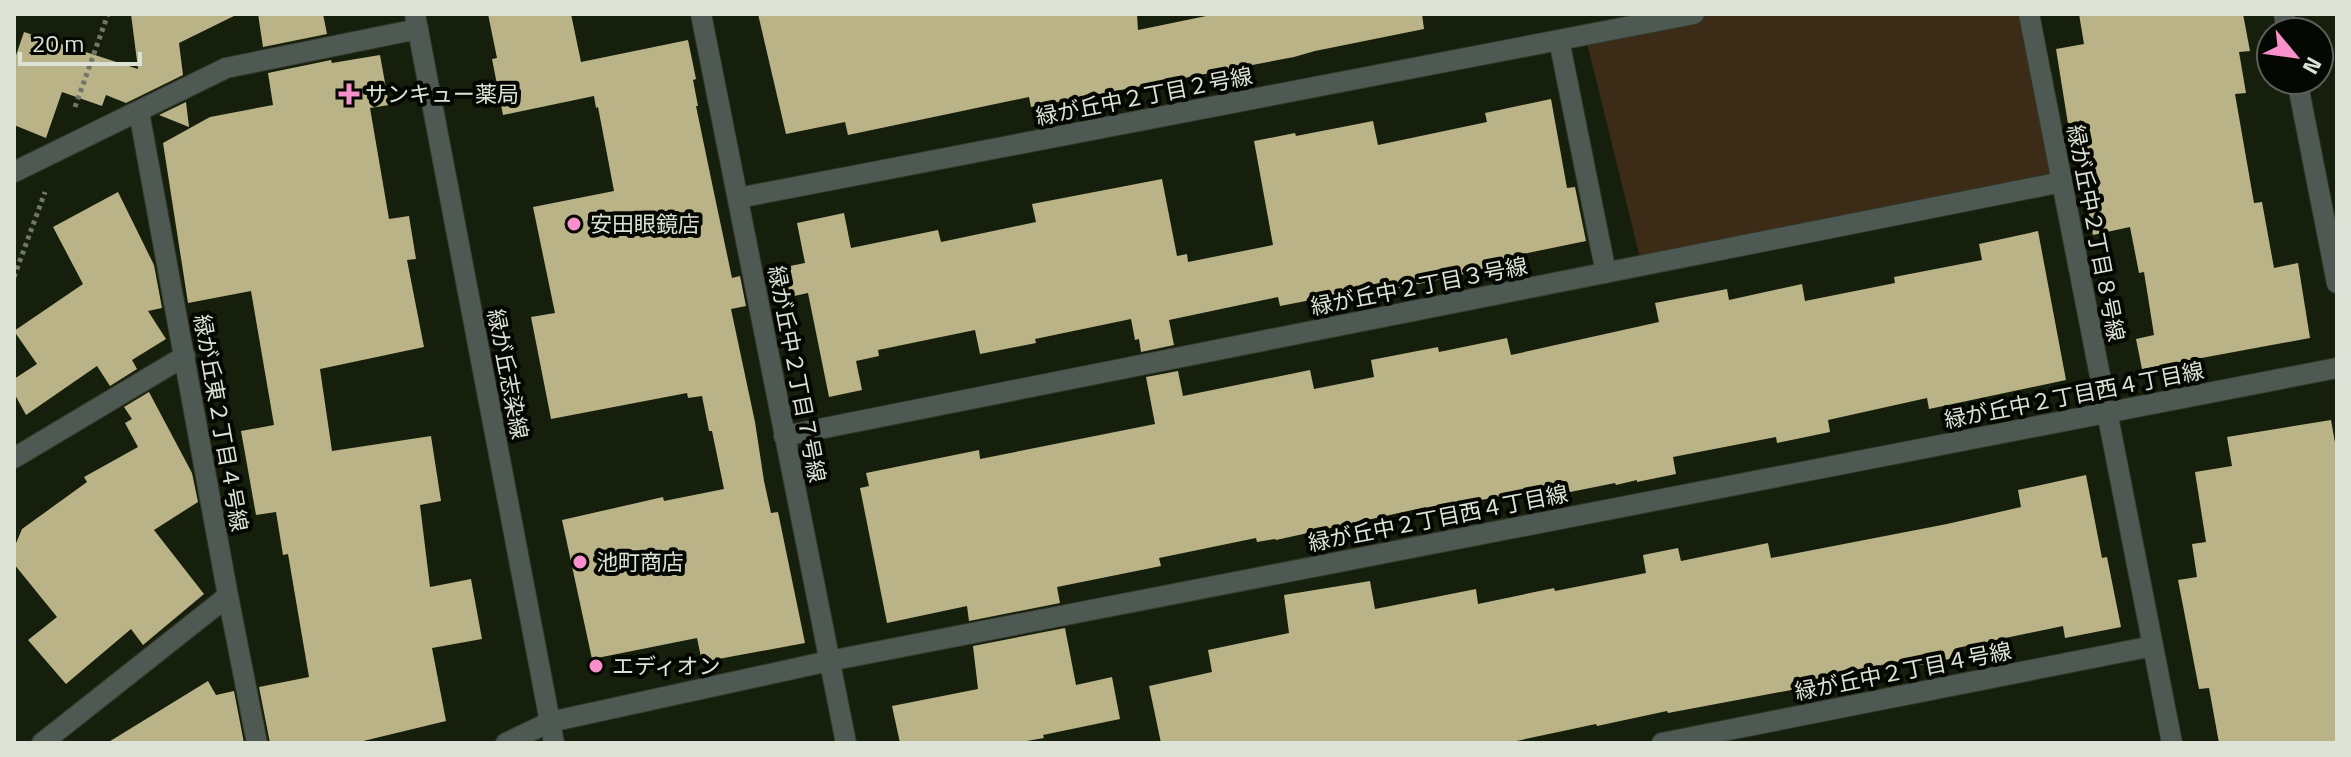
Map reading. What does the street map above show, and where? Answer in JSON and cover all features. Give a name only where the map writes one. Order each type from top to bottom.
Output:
[{"type":"street","name":"緑が丘中２丁目７号線","points":[[701,14],[846,743]]},
{"type":"street","name":"緑が丘中２丁目２号線","points":[[738,198],[1694,14]]},
{"type":"street","name":"緑が丘中２丁目８号線","points":[[2029,14],[2172,743]]},
{"type":"street","points":[[14,172],[226,68],[417,21]]},
{"type":"street","name":"緑が丘志染線","points":[[417,21],[552,733]]},
{"type":"street","points":[[1559,40],[1606,273]]},
{"type":"street","points":[[2300,96],[2337,283]]},
{"type":"street","name":"緑が丘東２丁目４号線","points":[[139,112],[257,743]]},
{"type":"street","name":"緑が丘中２丁目３号線","points":[[784,436],[2062,182]]},
{"type":"street","points":[[14,458],[185,356]]},
{"type":"street","name":"緑が丘中２丁目西４丁目線","points":[[506,743],[829,661],[2337,368]]},
{"type":"street","points":[[42,743],[228,596]]},
{"type":"street","name":"緑が丘中２丁目４号線","points":[[1662,743],[2153,646]]},
{"type":"shaded area","points":[[1694,14],[2029,14],[2062,182],[1642,266],[1585,35]]},
{"type":"building","points":[[131,14],[238,14],[179,43],[183,75],[126,103],[106,95],[102,106],[62,92],[46,138],[14,125],[14,61],[24,32],[138,69]]},
{"type":"building","points":[[258,14],[323,14],[327,34],[263,47]]},
{"type":"building","points":[[488,14],[571,14],[581,62],[688,40],[696,79],[693,80],[696,106],[732,278],[740,276],[746,306],[731,309],[764,481],[771,513],[778,512],[805,643],[702,662],[697,638],[592,659],[562,520],[663,497],[664,501],[724,489],[702,396],[688,398],[687,393],[551,419],[531,317],[555,313],[533,207],[614,191],[594,96],[503,115],[492,59],[497,58]]},
{"type":"building","points":[[758,14],[1137,14],[1138,30],[1216,14],[1422,14],[1424,29],[1031,107],[1029,97],[848,135],[845,122],[786,134]]},
{"type":"building","points":[[2079,14],[2243,14],[2250,51],[2239,52],[2246,93],[2235,94],[2254,203],[2262,202],[2274,268],[2298,263],[2310,338],[2142,369],[2136,339],[2154,335],[2144,272],[2139,273],[2130,227],[2093,235],[2071,123],[2068,124],[2056,49],[2084,44]]},
{"type":"building","points":[[380,55],[389,105],[370,108],[389,219],[409,216],[416,259],[407,260],[424,347],[320,369],[332,451],[431,436],[441,501],[420,505],[430,587],[471,579],[482,639],[432,648],[446,721],[355,743],[270,743],[259,687],[309,677],[288,554],[283,555],[276,512],[256,515],[241,431],[274,425],[251,291],[188,303],[163,143],[210,117],[273,105],[268,73],[331,60],[332,63]]},
{"type":"building","points":[[1551,99],[1567,188],[1575,187],[1586,241],[1518,255],[1519,262],[1359,297],[1358,291],[1280,306],[1278,297],[1169,320],[1174,345],[1141,352],[1131,319],[980,354],[975,330],[878,350],[879,356],[856,361],[862,390],[829,397],[808,293],[771,301],[765,271],[805,263],[797,223],[844,213],[851,248],[938,230],[941,242],[1036,222],[1032,204],[1162,179],[1177,256],[1187,254],[1188,262],[1273,245],[1254,141],[1373,121],[1378,145],[1487,122],[1485,113]]},
{"type":"building","points":[[186,102],[189,127],[159,115]]},
{"type":"building","points":[[118,192],[154,265],[162,308],[148,311],[166,339],[132,360],[137,369],[110,386],[97,366],[26,415],[14,393],[14,379],[37,364],[14,331],[83,284],[53,227]]},
{"type":"building","points":[[2038,231],[2066,380],[1929,409],[1927,398],[1828,420],[1830,432],[1777,443],[1776,437],[1673,457],[1676,474],[1637,482],[1565,493],[1563,485],[1426,510],[1426,507],[1276,540],[1257,542],[1256,538],[1159,558],[1161,566],[1057,587],[1060,603],[969,621],[967,606],[887,623],[860,488],[869,486],[866,473],[979,450],[980,459],[1155,424],[1146,377],[1178,371],[1183,396],[1310,370],[1314,389],[1374,377],[1371,360],[1438,347],[1439,352],[1507,338],[1511,355],[1659,322],[1655,303],[1727,289],[1729,300],[1802,284],[1805,301],[1895,283],[1894,277],[1982,260],[1979,244]]},
{"type":"building","points":[[149,392],[192,473],[198,502],[154,530],[204,594],[143,645],[131,629],[66,684],[28,640],[57,617],[14,564],[14,548],[22,529],[87,482],[84,477],[138,447],[125,423],[132,419],[124,407]]},
{"type":"building","points":[[2331,420],[2337,454],[2337,743],[2219,743],[2209,688],[2199,689],[2178,580],[2197,577],[2192,544],[2206,542],[2195,472],[2232,466],[2227,437]]},
{"type":"building","points":[[2086,475],[2102,558],[2107,557],[2121,627],[2065,638],[2063,626],[1957,648],[1959,657],[1911,667],[1910,659],[1801,682],[1802,688],[1507,743],[1161,743],[1149,686],[1212,672],[1208,650],[1289,633],[1284,595],[1370,581],[1375,609],[1476,589],[1478,604],[1646,573],[1643,555],[1678,548],[1681,561],[1768,543],[1771,558],[1947,524],[2021,507],[2018,490]]},
{"type":"building","points":[[1065,628],[1076,685],[1112,677],[1120,719],[1014,743],[900,743],[892,706],[978,689],[973,646]]},
{"type":"building","points":[[208,681],[216,695],[234,691],[244,743],[107,743]]},
{"type":"place","name":"サンキュー薬局","points":[[349,94]]},
{"type":"place","name":"安田眼鏡店","points":[[574,224]]},
{"type":"place","name":"池町商店","points":[[580,562]]},
{"type":"place","name":"エディオン","points":[[596,666]]}]
